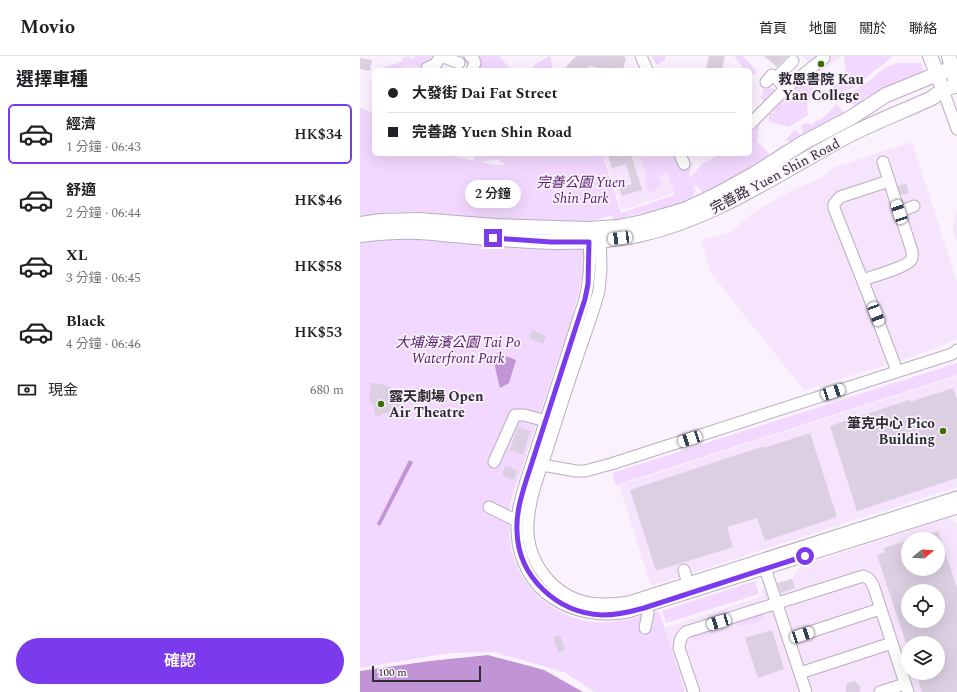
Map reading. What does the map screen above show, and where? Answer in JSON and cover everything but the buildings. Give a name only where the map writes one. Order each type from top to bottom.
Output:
[{"type":"main road","points":[[930,56],[937,74],[953,88]]},
{"type":"main road","points":[[953,63],[953,88]]},
{"type":"main road","name":"完善路 Yuen Shin Road","points":[[360,224],[381,221],[419,220],[594,235],[643,222],[678,212],[706,200],[754,174],[802,143],[852,117],[886,95],[937,74],[953,63]]},
{"type":"main road","name":"完善路 Yuen Shin Road","points":[[360,235],[417,232],[530,241],[653,231],[698,216],[741,197],[843,139],[900,111],[953,88]]},
{"type":"street","points":[[427,68],[436,64],[441,56],[461,63]]},
{"type":"street","points":[[470,56],[473,58],[475,63],[473,68]]},
{"type":"street","points":[[641,56],[646,68]]},
{"type":"street","points":[[752,122],[786,88],[824,58]]},
{"type":"street","points":[[786,88],[771,80],[793,60]]},
{"type":"street","points":[[953,88],[957,129]]},
{"type":"street","points":[[863,280],[904,266],[910,262],[912,258],[912,251],[883,162]]},
{"type":"street","points":[[889,181],[840,197],[834,204],[834,208],[897,371]]},
{"type":"street","points":[[899,212],[914,206]]},
{"type":"street","points":[[594,235],[585,299],[522,493],[517,521],[518,541],[521,554],[530,575],[558,602],[577,611],[602,615],[641,599],[688,584],[764,564],[957,508]]},
{"type":"street","points":[[594,235],[601,274],[596,299],[542,465],[530,508],[528,525],[530,546],[537,564],[554,586],[573,597],[589,602],[620,608],[644,608],[764,564],[957,497]]},
{"type":"street","points":[[542,465],[569,471],[587,471],[619,462],[955,352]]},
{"type":"street","points":[[494,462],[515,415],[524,415],[546,421]]},
{"type":"street","points":[[489,507],[517,521]]},
{"type":"street","points":[[764,564],[806,692]]},
{"type":"street","points":[[684,570],[688,584]]},
{"type":"street","points":[[694,692],[679,648],[682,635],[686,632],[863,576],[869,579],[873,585],[906,688],[880,692]]},
{"type":"street","points":[[789,639],[880,609]]},
{"type":"street","points":[[645,628],[648,613]]},
{"type":"street","points":[[800,673],[892,643]]},
{"type":"shaded area","name":"救恩書院 Kau Yan College","points":[[802,56],[842,56],[820,73]]},
{"type":"shaded area","points":[[412,58],[423,63],[430,61],[446,68],[396,68],[404,61]]},
{"type":"shaded area","points":[[912,142],[957,282],[957,339],[899,361],[804,390],[711,273],[701,240],[730,232],[757,210],[791,191],[817,180],[833,168]]},
{"type":"shaded area","points":[[605,156],[671,156],[682,190],[622,210]]},
{"type":"shaded area","points":[[957,210],[957,241],[953,231],[954,218]]},
{"type":"shaded area","points":[[497,353],[516,360],[509,383],[500,388],[495,367]]},
{"type":"shaded area","points":[[957,376],[957,487],[651,586],[619,485]]},
{"type":"shaded area","points":[[409,460],[413,462],[380,526],[377,524]]},
{"type":"shaded area","points":[[948,518],[956,523],[957,692],[685,692],[664,628],[763,596],[761,589],[793,578],[799,567],[901,533],[901,576],[945,576],[945,532],[905,532]]},
{"type":"shaded area","points":[[488,655],[544,670],[583,692],[360,692],[360,671],[430,661]]},
{"type":"green space","points":[[409,56],[411,60],[416,56],[437,56],[435,66],[438,68],[425,68],[409,64],[401,68],[383,68],[402,61],[403,58]]},
{"type":"green space","points":[[500,56],[509,68],[473,68],[456,57]]},
{"type":"green space","points":[[549,56],[551,57],[552,68],[533,68],[536,64]]},
{"type":"green space","points":[[651,56],[665,56],[665,60],[657,65]]},
{"type":"green space","points":[[734,56],[743,56],[757,74],[752,74],[752,68],[743,68]]},
{"type":"green space","points":[[845,56],[892,56],[857,86],[824,100],[821,98],[827,91],[844,78],[846,71]]},
{"type":"green space","points":[[897,63],[922,63],[922,73],[876,92],[865,98],[856,107],[851,103],[851,98],[847,94],[869,81],[885,68]]},
{"type":"green space","points":[[806,79],[813,85],[812,93],[807,102],[808,115],[789,127],[769,122],[769,112],[774,114],[771,108],[758,94],[762,97],[763,89],[772,88],[795,96],[796,88]]},
{"type":"green space","points":[[837,104],[846,115],[795,145],[786,140],[794,130],[803,135],[801,126],[806,123],[813,125],[824,117]]},
{"type":"green space","name":"完善公園 Yuen Shin Park","points":[[360,107],[372,113],[372,156],[454,156],[478,162],[473,160],[476,156],[603,156],[621,213],[592,221],[500,221],[422,212],[396,212],[360,216]],"holes":[[[497,159],[506,165],[492,165],[481,162]]]},
{"type":"green space","points":[[760,120],[757,141],[770,155],[783,144],[784,150],[705,200],[701,190],[693,184],[696,191],[685,206],[643,220],[642,213],[628,216],[615,222],[612,216],[674,195],[675,191],[667,173],[657,176],[664,183],[650,193],[644,182],[647,178],[640,156],[683,157],[693,164],[689,175],[690,177],[703,163],[717,156],[752,156],[752,128]]},
{"type":"green space","name":"大埔海濱公園 Tai Po Waterfront Park","points":[[360,238],[588,241],[593,262],[580,282],[579,292],[573,312],[575,324],[571,339],[562,347],[511,500],[509,532],[511,547],[515,562],[529,587],[540,598],[554,608],[568,615],[588,621],[610,622],[627,620],[659,611],[685,692],[595,692],[564,672],[494,652],[451,653],[360,668]]},
{"type":"green space","points":[[957,363],[957,375],[616,485],[612,473]]},
{"type":"green space","points":[[755,581],[759,594],[666,623],[662,611]]},
{"type":"green space","points":[[758,605],[764,616],[758,622],[736,627],[735,614]]},
{"type":"green space","points":[[725,625],[723,631],[692,640],[691,637],[695,626]]},
{"type":"place","name":"救恩書院 Kau Yan College","points":[[821,64]]},
{"type":"place","name":"露天劇場 Open Air Theatre","points":[[381,404]]},
{"type":"place","name":"筆克中心 Pico Building","points":[[943,431]]},
{"type":"route","points":[[493,238],[551,242],[589,242],[588,284],[585,299],[518,510],[517,531],[521,554],[530,575],[540,587],[558,602],[577,611],[602,615],[622,614],[805,556]]}]
